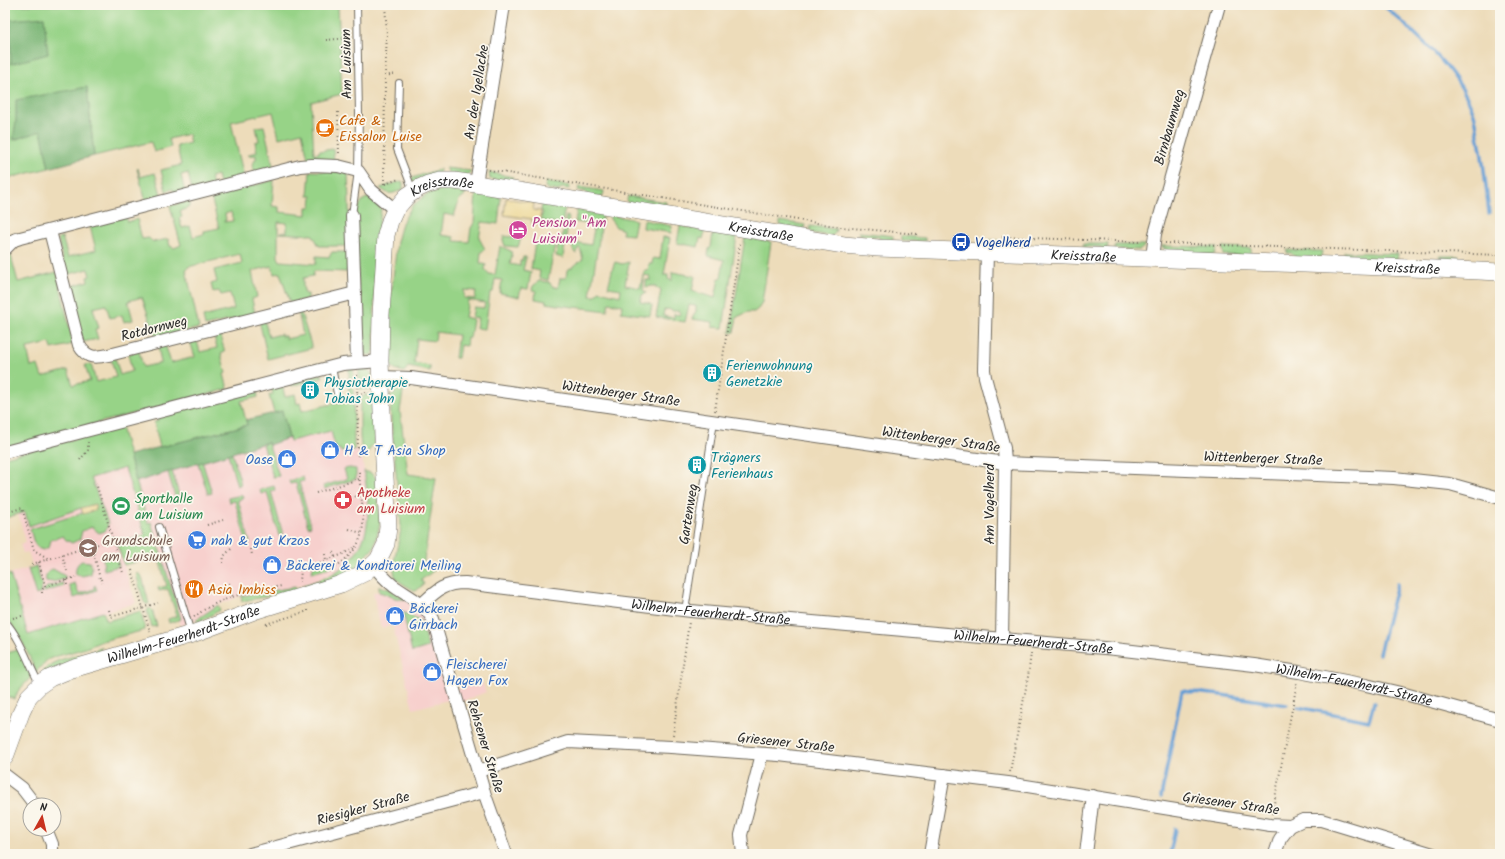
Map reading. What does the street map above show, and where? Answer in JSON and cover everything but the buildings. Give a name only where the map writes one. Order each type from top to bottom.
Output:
[{"type":"main road","name":"Kreisstraße","points":[[374,565],[383,553],[386,544],[388,527],[380,369],[381,315],[386,234],[390,221],[401,203],[413,192],[428,184],[440,181],[454,181],[480,177],[844,245],[900,250],[1152,258],[1500,272]]},
{"type":"main road","name":"Wilhelm-Feuerherdt-Straße","points":[[5,757],[29,696],[50,678],[72,669],[192,634],[254,610],[341,584],[364,573],[374,565]]},
{"type":"street","name":"An der Igellache","points":[[480,177],[504,5]]},
{"type":"street","name":"Birnbaumweg","points":[[1152,258],[1154,238],[1219,5]]},
{"type":"street","points":[[5,249],[14,240],[300,166],[338,166],[358,171],[371,190],[396,210]]},
{"type":"street","points":[[352,215],[357,368]]},
{"type":"street","name":"Rotdornweg","points":[[50,231],[79,345],[82,351],[94,357],[113,354],[355,293]]},
{"type":"street","name":"Am Vogelherd","points":[[987,253],[985,377],[1004,448],[1005,463],[1002,639]]},
{"type":"street","points":[[5,452],[332,367],[380,369]]},
{"type":"street","name":"Wittenberger Straße","points":[[380,369],[411,378],[714,418],[1005,463],[1394,478],[1450,484],[1500,498]]},
{"type":"street","points":[[374,565],[392,585],[422,604]]},
{"type":"street","name":"Wilhelm-Feuerherdt-Straße","points":[[422,604],[437,590],[446,585],[465,583],[688,611],[1032,641],[1193,657],[1299,672],[1405,694],[1500,720]]},
{"type":"street","name":"Rehsener Straße","points":[[422,604],[433,619],[479,770],[484,792],[506,854]]},
{"type":"street","name":"Griesener Straße","points":[[479,770],[568,742],[671,747],[778,755],[1008,783],[1270,825],[1290,826],[1303,820],[1321,820],[1432,854]]},
{"type":"street","points":[[743,854],[741,835],[762,754]]},
{"type":"street","points":[[930,854],[944,775]]},
{"type":"street","points":[[5,776],[22,788],[29,797]]},
{"type":"street","name":"Riesigker Straße","points":[[250,854],[280,850],[484,792]]},
{"type":"street","points":[[1086,854],[1093,796]]},
{"type":"street","points":[[1275,854],[1280,839],[1290,826]]},
{"type":"street","points":[[49,837],[52,844],[52,854]]},
{"type":"lane","name":"Am Luisium","points":[[352,215],[358,171],[359,114],[357,5]]},
{"type":"lane","points":[[357,15],[362,5]]},
{"type":"lane","points":[[399,83],[397,149],[413,192]]},
{"type":"lane","points":[[332,367],[337,394]]},
{"type":"lane","name":"Gartenweg","points":[[688,611],[714,418]]},
{"type":"lane","points":[[159,527],[192,634]]},
{"type":"lane","points":[[5,621],[14,632],[40,685]]},
{"type":"path","points":[[384,184],[384,76],[387,34],[385,5]]},
{"type":"path","points":[[326,40],[340,38]]},
{"type":"path","points":[[5,80],[9,111],[5,144]]},
{"type":"path","points":[[338,112],[338,166]]},
{"type":"path","points":[[480,177],[841,227],[919,234]]},
{"type":"path","points":[[1001,237],[1146,242]]},
{"type":"path","points":[[1160,242],[1500,255]]},
{"type":"path","points":[[714,418],[740,245]]},
{"type":"path","points":[[357,368],[358,457]]},
{"type":"path","points":[[357,394],[368,393]]},
{"type":"path","points":[[80,460],[86,453],[88,446],[85,431]]},
{"type":"path","points":[[328,572],[349,556],[355,548],[361,533],[364,511],[359,470]]},
{"type":"path","points":[[316,493],[359,479]]},
{"type":"path","points":[[96,483],[124,572]]},
{"type":"path","points":[[351,498],[361,494]]},
{"type":"path","points":[[5,513],[22,508],[34,550],[49,559]]},
{"type":"path","points":[[207,524],[223,520]]},
{"type":"path","points":[[349,529],[361,533]]},
{"type":"path","points":[[292,536],[293,542]]},
{"type":"path","points":[[32,564],[114,539]]},
{"type":"path","points":[[92,546],[102,583]]},
{"type":"path","points":[[224,563],[224,556],[232,548]]},
{"type":"path","points":[[302,569],[355,548]]},
{"type":"path","points":[[251,550],[252,555]]},
{"type":"path","points":[[333,552],[335,557]]},
{"type":"path","points":[[324,554],[326,560]]},
{"type":"path","points":[[62,555],[67,571]]},
{"type":"path","points":[[39,562],[45,586]]},
{"type":"path","points":[[299,562],[302,569],[300,583]]},
{"type":"path","points":[[132,570],[150,632]]},
{"type":"path","points":[[42,593],[45,586],[76,577]]},
{"type":"path","points":[[66,580],[67,585]]},
{"type":"path","points":[[294,584],[306,581]]},
{"type":"path","points":[[229,583],[232,596],[288,585]]},
{"type":"path","points":[[108,610],[111,617],[158,603]]},
{"type":"path","points":[[671,747],[688,611]]},
{"type":"path","points":[[1008,783],[1028,677],[1032,641]]},
{"type":"path","points":[[1270,825],[1299,672]]},
{"type":"shaded area","points":[[331,431],[341,452],[361,449],[368,500],[368,517],[363,543],[357,552],[340,569],[304,585],[241,596],[218,605],[196,620],[180,626],[158,556],[124,565],[136,603],[28,635],[10,574],[33,567],[28,552],[23,553],[20,544],[26,542],[18,514],[24,513],[91,478],[132,466],[136,481],[268,442],[269,444],[289,438],[290,441]]},
{"type":"shaded area","points":[[373,592],[386,593],[398,599],[406,599],[423,617],[430,632],[447,691],[482,682],[486,692],[458,703],[456,698],[413,709],[393,626],[381,628]]},
{"type":"green space","points":[[5,5],[338,5],[342,94],[311,102],[314,154],[319,153],[319,151],[333,149],[334,162],[309,163],[302,132],[279,138],[273,112],[231,122],[244,177],[219,184],[217,175],[211,177],[213,186],[192,191],[188,173],[181,175],[185,192],[175,194],[173,189],[166,191],[161,170],[181,165],[177,146],[190,143],[188,134],[169,139],[171,147],[154,152],[151,142],[94,156],[87,88],[16,121],[14,140],[41,130],[49,168],[5,179]]},
{"type":"green space","points":[[44,17],[48,54],[11,64],[10,20]]},
{"type":"green space","points":[[87,87],[94,156],[49,168],[41,131],[13,140],[16,121],[16,100]]},
{"type":"green space","points":[[264,126],[274,170],[259,173],[253,169],[252,165],[256,159],[256,155],[249,156],[249,154],[257,152],[255,142],[259,141],[256,127]]},
{"type":"green space","points":[[138,168],[140,177],[155,173],[162,198],[146,202],[137,169]]},
{"type":"green space","points":[[446,168],[471,171],[468,176],[449,174]]},
{"type":"green space","points":[[440,169],[439,174],[414,182],[409,179]]},
{"type":"green space","points":[[310,171],[348,172],[350,244],[347,246],[319,246],[313,235],[280,233],[287,232],[287,223],[278,222],[278,257],[280,261],[316,264],[316,256],[329,257],[332,252],[348,252],[351,272],[314,271],[313,276],[303,278],[303,287],[305,294],[308,294],[308,299],[290,303],[280,273],[274,274],[272,266],[252,271],[257,297],[252,299],[255,314],[205,326],[203,317],[234,309],[230,293],[221,295],[219,291],[213,292],[211,284],[217,282],[214,270],[242,263],[240,254],[188,267],[186,270],[199,328],[156,338],[142,297],[128,301],[133,320],[124,322],[122,315],[110,318],[106,305],[93,308],[99,328],[95,329],[98,339],[83,342],[69,287],[88,281],[87,277],[90,276],[88,269],[66,275],[58,238],[62,237],[68,257],[96,250],[90,226],[126,217],[127,222],[137,219],[142,239],[149,238],[153,242],[168,239],[170,246],[174,248],[181,245],[170,206],[189,201],[190,204],[188,208],[180,211],[182,217],[179,218],[182,228],[190,226],[193,237],[204,234],[204,231],[219,228],[211,197],[274,180],[272,206],[279,207],[279,212],[307,215],[307,207],[311,207],[312,196],[308,196]],"holes":[[[231,212],[233,221],[224,222],[226,220],[225,214]]]},
{"type":"green space","points":[[489,172],[513,177],[512,180],[508,182],[490,179]]},
{"type":"green space","points":[[402,181],[403,189],[394,193],[386,192],[380,188]]},
{"type":"green space","points":[[546,182],[570,186],[569,189],[562,188],[558,191],[545,187]]},
{"type":"green space","points":[[579,187],[604,191],[603,196],[601,198],[588,196],[586,192],[578,190]]},
{"type":"green space","points":[[442,189],[464,189],[466,194],[459,200],[454,216],[444,214],[441,235],[454,237],[454,241],[469,242],[471,228],[474,223],[476,193],[501,197],[498,224],[482,222],[479,238],[485,249],[481,252],[480,263],[486,265],[485,269],[489,274],[495,275],[500,246],[511,251],[512,257],[510,264],[520,266],[520,261],[522,261],[523,257],[526,257],[523,270],[531,272],[528,289],[521,288],[519,297],[500,293],[502,280],[495,279],[493,292],[490,293],[485,329],[476,328],[478,318],[472,317],[474,307],[484,308],[485,303],[468,300],[465,317],[473,320],[470,338],[467,338],[466,346],[460,345],[458,358],[455,358],[458,335],[436,332],[435,341],[417,339],[414,363],[430,366],[430,371],[408,367],[404,372],[394,368],[387,360],[389,315],[397,242],[402,223],[412,206],[427,194]],"holes":[[[464,290],[476,291],[475,299],[464,298]]]},
{"type":"green space","points":[[628,196],[666,202],[665,207],[662,208],[628,203]]},
{"type":"green space","points":[[367,198],[373,200],[379,205],[381,210],[375,251],[374,352],[372,355],[364,355],[360,352],[356,211],[363,200]]},
{"type":"green space","points":[[542,204],[565,208],[562,224],[543,221],[541,218],[543,212],[541,211]]},
{"type":"green space","points":[[577,210],[602,214],[590,296],[596,296],[599,291],[620,296],[621,289],[608,287],[613,267],[615,262],[622,264],[629,262],[625,285],[640,288],[643,275],[644,276],[643,290],[646,293],[642,295],[640,302],[652,305],[650,316],[621,312],[622,305],[609,303],[607,311],[546,303],[546,301],[535,299],[536,291],[532,290],[533,286],[539,281],[549,282],[552,286],[558,288],[560,278],[566,278],[567,270],[583,259],[580,248],[578,248],[576,254],[574,251],[572,247],[573,242],[591,245],[594,229],[591,229],[589,224],[575,222]]},
{"type":"green space","points":[[610,215],[636,220],[633,235],[622,234],[623,230],[616,227],[610,219]]},
{"type":"green space","points":[[566,216],[569,217],[563,258],[556,256],[558,246],[561,245]]},
{"type":"green space","points":[[644,220],[672,226],[671,233],[643,228]]},
{"type":"green space","points":[[780,221],[805,225],[804,230],[801,232],[781,228]]},
{"type":"green space","points":[[680,226],[705,231],[703,239],[700,238],[698,247],[677,243]]},
{"type":"green space","points":[[810,226],[836,229],[832,236],[812,233]]},
{"type":"green space","points":[[713,232],[737,236],[723,328],[712,327],[713,322],[692,319],[696,311],[696,306],[689,305],[685,322],[656,317],[661,290],[656,288],[656,286],[646,288],[646,280],[651,280],[650,276],[644,275],[644,271],[648,271],[649,264],[652,264],[653,258],[660,259],[663,237],[670,238],[664,275],[668,275],[668,279],[672,281],[672,272],[695,276],[692,291],[715,298],[719,278],[721,278],[724,260],[708,256],[709,249],[711,247]],"holes":[[[669,309],[672,311],[680,311],[680,315],[674,314],[674,318],[663,316],[664,310]]]},
{"type":"green space","points":[[859,232],[893,236],[893,240],[890,242],[881,241],[879,237],[859,235]]},
{"type":"green space","points":[[504,236],[521,238],[518,247],[505,246],[503,240]]},
{"type":"green space","points":[[901,236],[925,238],[925,241],[901,241]]},
{"type":"green space","points":[[745,237],[771,242],[762,302],[759,308],[754,312],[748,312],[737,317],[734,332],[730,333]]},
{"type":"green space","points":[[989,240],[1015,241],[1015,245],[989,244]]},
{"type":"green space","points":[[535,242],[555,245],[548,280],[539,278],[540,271],[531,269]]},
{"type":"green space","points":[[1083,244],[1108,244],[1107,249],[1104,251],[1100,247],[1083,247]]},
{"type":"green space","points":[[1115,245],[1146,245],[1140,250],[1115,249]]},
{"type":"green space","points":[[1161,246],[1217,247],[1214,255],[1169,252]]},
{"type":"green space","points":[[1222,247],[1251,248],[1251,253],[1248,256],[1223,255]]},
{"type":"green space","points":[[1287,250],[1322,251],[1319,259],[1296,258],[1291,253],[1287,253]]},
{"type":"green space","points":[[10,252],[18,282],[57,272],[73,344],[52,349],[50,343],[27,348],[31,367],[38,365],[42,377],[68,370],[73,385],[90,381],[85,365],[91,364],[96,382],[116,377],[111,359],[115,357],[120,375],[132,371],[128,354],[139,351],[143,367],[161,363],[158,347],[165,344],[171,363],[195,357],[189,338],[196,337],[200,352],[217,348],[213,333],[219,332],[225,352],[221,354],[228,389],[5,447],[5,261]]},
{"type":"green space","points":[[1344,252],[1398,254],[1397,261],[1345,259]]},
{"type":"green space","points":[[1439,256],[1459,256],[1457,263],[1440,262]]},
{"type":"green space","points":[[300,310],[312,348],[268,359],[259,320],[264,319],[269,337],[281,334],[281,336],[285,336],[286,339],[303,335],[298,311]]},
{"type":"green space","points":[[349,367],[353,368],[354,450],[341,452],[340,449],[336,450],[331,431],[290,441],[282,411],[274,413],[269,395],[273,394],[271,387],[282,384],[285,397],[295,394],[297,404],[300,403],[302,411],[349,400]]},
{"type":"green space","points":[[363,367],[371,373],[376,390],[359,389],[359,368]]},
{"type":"green space","points":[[322,374],[323,378],[292,386],[291,382]]},
{"type":"green space","points":[[404,386],[400,411],[408,474],[436,478],[423,567],[436,569],[421,580],[424,584],[416,591],[397,579],[394,568],[401,526],[390,395],[394,395],[396,389]]},
{"type":"green space","points":[[257,391],[258,397],[241,401],[247,425],[160,447],[154,422],[158,421],[157,416]]},
{"type":"green space","points":[[368,394],[375,396],[375,442],[367,453],[362,456],[360,437],[360,398]]},
{"type":"green space","points":[[282,411],[289,438],[269,445],[268,442],[136,482],[129,455],[247,425],[246,420]]},
{"type":"green space","points":[[121,427],[148,523],[151,522],[181,619],[169,623],[168,619],[177,616],[168,589],[159,591],[158,588],[167,586],[158,556],[124,565],[117,544],[145,535],[125,468],[91,478],[108,523],[105,531],[99,533],[92,527],[82,531],[80,539],[72,543],[66,540],[63,536],[51,540],[49,547],[43,550],[35,545],[30,529],[83,513],[81,508],[29,526],[25,512],[5,518],[5,457]]},
{"type":"green space","points":[[268,442],[279,476],[273,477],[263,444]]},
{"type":"green space","points":[[232,453],[241,484],[237,486],[228,454]]},
{"type":"green space","points":[[202,461],[212,493],[208,494],[198,463]]},
{"type":"green space","points":[[344,469],[356,469],[356,479],[324,489],[323,486],[347,479]]},
{"type":"green space","points":[[172,471],[181,502],[177,503],[168,472]]},
{"type":"green space","points":[[364,471],[371,473],[377,479],[380,524],[374,547],[357,567],[345,575],[305,588],[304,585],[327,577],[336,572],[351,559],[359,548],[367,525],[368,512],[368,499]]},
{"type":"green space","points":[[303,477],[304,481],[299,482],[311,526],[308,527],[296,483],[290,484],[289,481]]},
{"type":"green space","points":[[274,486],[275,490],[271,491],[283,535],[279,536],[267,492],[261,494],[260,490]]},
{"type":"green space","points":[[242,495],[243,498],[238,500],[250,543],[247,544],[235,501],[229,502],[228,498]]},
{"type":"green space","points":[[107,554],[111,554],[116,557],[119,566],[104,570],[103,560]]},
{"type":"green space","points":[[337,559],[337,561],[326,569],[311,573],[314,566]]},
{"type":"green space","points":[[82,561],[90,562],[92,568],[91,574],[82,576],[76,574],[77,566]]},
{"type":"green space","points":[[36,566],[42,585],[40,593],[36,595],[28,569]]},
{"type":"green space","points":[[53,569],[65,576],[65,579],[52,582],[46,581],[47,574]]},
{"type":"green space","points":[[138,573],[142,577],[149,604],[144,602],[136,574]]},
{"type":"green space","points":[[10,574],[28,635],[103,612],[107,621],[141,611],[145,630],[102,641],[86,648],[54,657],[47,660],[36,672],[19,636],[5,616],[5,576]]},
{"type":"green space","points":[[63,583],[64,586],[44,592],[47,587]]},
{"type":"green space","points":[[75,583],[79,594],[94,589],[95,585],[97,590],[74,598],[69,585]]},
{"type":"green space","points":[[379,586],[389,589],[406,599],[396,598],[379,592]]},
{"type":"green space","points":[[295,587],[297,591],[242,601],[241,596]]},
{"type":"green space","points":[[218,605],[220,610],[199,622],[196,620]]},
{"type":"green space","points":[[150,608],[157,626],[152,627],[147,612]]},
{"type":"green space","points":[[403,612],[420,620],[428,647],[412,652]]},
{"type":"green space","points":[[102,647],[98,654],[42,674],[57,661],[91,652]]},
{"type":"green space","points":[[19,649],[31,677],[18,691],[15,699],[5,696],[5,654]]},
{"type":"sand","points":[[506,198],[534,203],[533,210],[541,211],[539,225],[532,224],[532,219],[504,215]]},
{"type":"sand","points":[[95,504],[96,510],[83,514],[81,508]]},
{"type":"waterway","points":[[1383,5],[1436,54],[1448,68],[1467,98],[1476,121],[1489,213]]},
{"type":"waterway","points":[[1379,654],[1397,584]]},
{"type":"waterway","points":[[1161,797],[1182,691],[1222,695],[1287,705]]},
{"type":"waterway","points":[[1298,707],[1369,721],[1374,702]]},
{"type":"waterway","points":[[1170,854],[1175,829]]},
{"type":"place","name":"Cafe & Eissalon Luise","points":[[325,128]]},
{"type":"place","name":"Pension \"Am Luisium\"","points":[[518,230]]},
{"type":"place","name":"Vogelherd","points":[[961,242]]},
{"type":"place","name":"Ferienwohnung Genetzkie","points":[[712,373]]},
{"type":"place","name":"Physiotherapie Tobias John","points":[[310,390]]},
{"type":"place","name":"H & T Asia Shop","points":[[330,450]]},
{"type":"place","name":"Oase","points":[[287,459]]},
{"type":"place","name":"Trägners Ferienhaus","points":[[697,465]]},
{"type":"place","name":"Apotheke am Luisium","points":[[343,500]]},
{"type":"place","name":"Sporthalle am Luisium","points":[[121,506]]},
{"type":"place","name":"nah & gut Krzos","points":[[197,540]]},
{"type":"place","name":"Grundschule am Luisium","points":[[88,548]]},
{"type":"place","name":"Bäckerei & Konditorei Meiling","points":[[272,565]]},
{"type":"place","name":"Asia Imbiss","points":[[194,589]]},
{"type":"place","name":"Bäckerei Girrbach","points":[[395,616]]},
{"type":"place","name":"Fleischerei Hagen Fox","points":[[432,672]]}]
